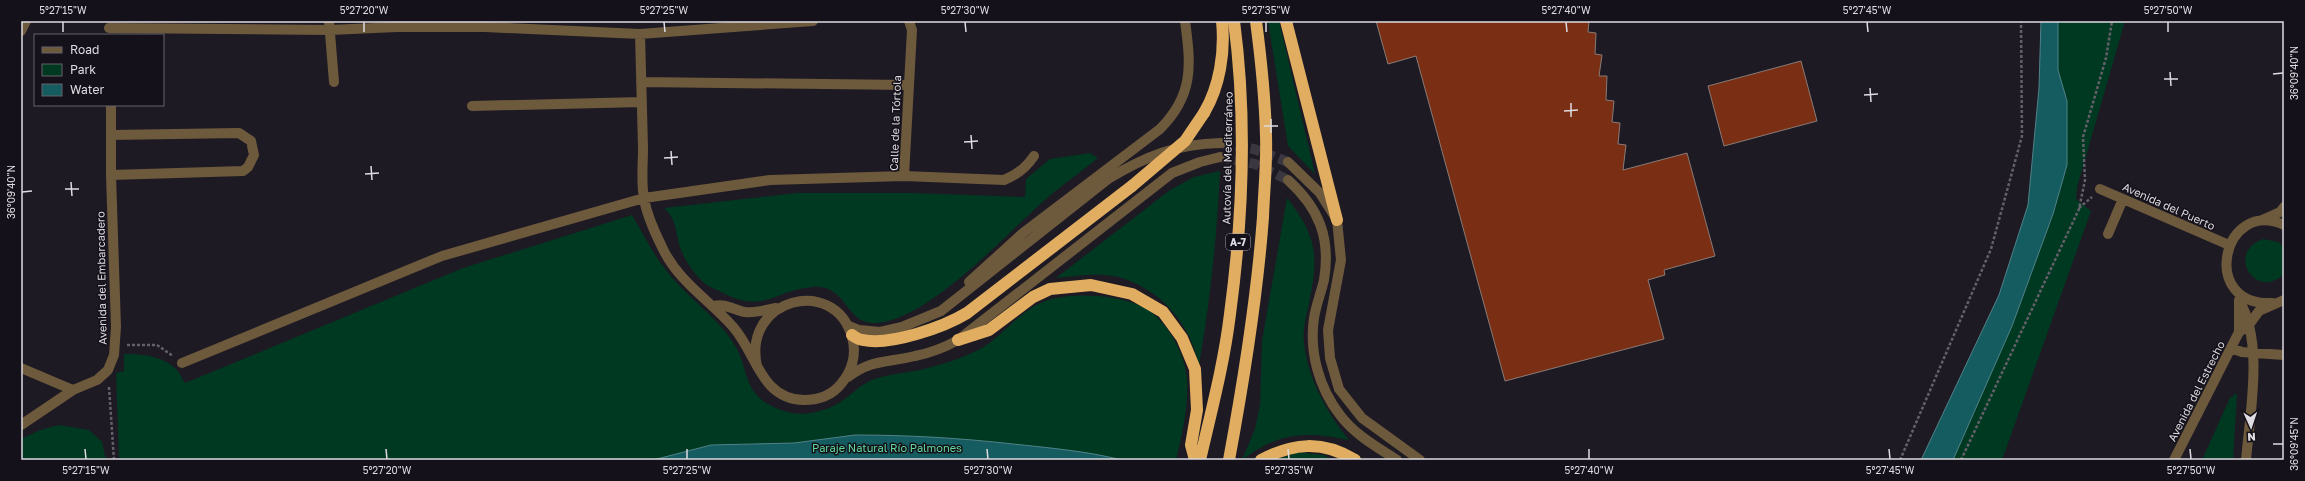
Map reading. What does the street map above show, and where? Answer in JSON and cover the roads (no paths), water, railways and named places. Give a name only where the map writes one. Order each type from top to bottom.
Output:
[{"type":"highway","points":[[850,330],[863,340],[881,340],[909,336],[951,322],[967,313],[1132,186],[1185,141],[1204,113],[1215,88],[1221,64],[1223,36],[1222,21]]},
{"type":"highway","name":"Autovía del Mediterráneo","points":[[1200,460],[1220,373],[1229,322],[1238,240],[1242,117],[1240,62],[1234,21]]},
{"type":"highway","name":"A-7","points":[[1229,460],[1252,329],[1259,276],[1266,136],[1262,70],[1256,21]]},
{"type":"highway","points":[[1286,21],[1337,220]]},
{"type":"highway","points":[[958,340],[989,330],[1033,297],[1050,289],[1091,285],[1132,294],[1163,312],[1182,338],[1196,369],[1197,410],[1191,445],[1195,460]]},
{"type":"highway","points":[[1260,460],[1281,450],[1306,445],[1332,449],[1355,460]]},
{"type":"street","points":[[21,32],[26,21]]},
{"type":"street","points":[[109,28],[484,24],[640,34],[813,21]]},
{"type":"street","name":"Calle de la Tórtola","points":[[908,21],[912,30],[904,176],[1004,180],[1014,176],[1022,170],[1034,156]]},
{"type":"street","points":[[941,310],[986,265],[1022,233],[1160,129],[1174,115],[1189,75],[1190,54],[1185,21]]},
{"type":"street","points":[[330,26],[334,82]]},
{"type":"street","points":[[640,34],[644,198],[662,248],[676,271],[686,282],[714,306],[743,339],[768,385],[786,397],[798,400],[814,399],[830,394],[846,378],[868,365],[880,361],[914,356],[946,346],[958,340],[1172,173],[1200,162],[1220,157]]},
{"type":"street","points":[[641,82],[909,85]]},
{"type":"street","points":[[472,106],[642,102]]},
{"type":"street","name":"Avenida del Embarcadero","points":[[72,390],[97,380],[108,370],[114,355],[116,327],[111,175],[111,106]]},
{"type":"street","points":[[111,134],[239,133],[251,141],[254,154],[248,167],[242,171],[111,175]]},
{"type":"street","points":[[850,330],[880,332],[902,327],[941,310],[1108,179],[1123,170],[1152,154],[1172,148],[1221,143]]},
{"type":"street","points":[[1288,162],[1320,193],[1337,220],[1341,260],[1328,330],[1330,358],[1339,389],[1362,418],[1378,432],[1420,460]]},
{"type":"street","points":[[182,363],[442,256],[644,198],[770,180],[904,176]]},
{"type":"street","points":[[1288,180],[1303,194],[1315,212],[1326,247],[1324,280],[1314,318],[1313,334],[1315,358],[1323,386],[1340,415],[1353,430],[1397,460]]},
{"type":"street","name":"Avenida del Puerto","points":[[2100,189],[2229,245]]},
{"type":"street","points":[[2108,234],[2123,199]]},
{"type":"street","points":[[2246,460],[2254,353],[2250,324],[2227,274],[2226,259],[2229,245],[2242,230],[2280,212],[2284,207]]},
{"type":"street","points":[[2260,222],[2270,221],[2284,225]]},
{"type":"street","points":[[2238,296],[2254,302],[2274,303]]},
{"type":"street","points":[[2238,296],[2239,332]]},
{"type":"street","points":[[2239,332],[2250,324],[2259,311],[2274,303],[2284,300]]},
{"type":"street","points":[[714,306],[721,304],[745,312],[757,312],[779,308],[800,301],[822,304],[836,313],[850,330],[854,357],[846,378]]},
{"type":"street","points":[[757,366],[754,349],[758,333],[770,314],[779,308]]},
{"type":"street","name":"Avenida del Estrecho","points":[[2174,460],[2239,332]]},
{"type":"street","points":[[2231,348],[2254,353],[2284,355]]},
{"type":"street","points":[[21,368],[72,390]]},
{"type":"street","points":[[21,425],[72,390]]},
{"type":"water","points":[[2041,21],[2058,21],[2058,70],[2067,101],[2067,165],[2053,214],[2012,326],[1953,460],[1921,460],[1999,295],[2028,205],[2039,88]]},
{"type":"water","name":"Paraje Natural Río Palmones","points":[[855,435],[914,436],[993,442],[1068,450],[1122,460],[653,460],[711,445],[794,443]]},
{"type":"tunnel","points":[[1221,143],[1254,149],[1288,162]]},
{"type":"tunnel","points":[[1220,157],[1255,164],[1288,180]]}]
